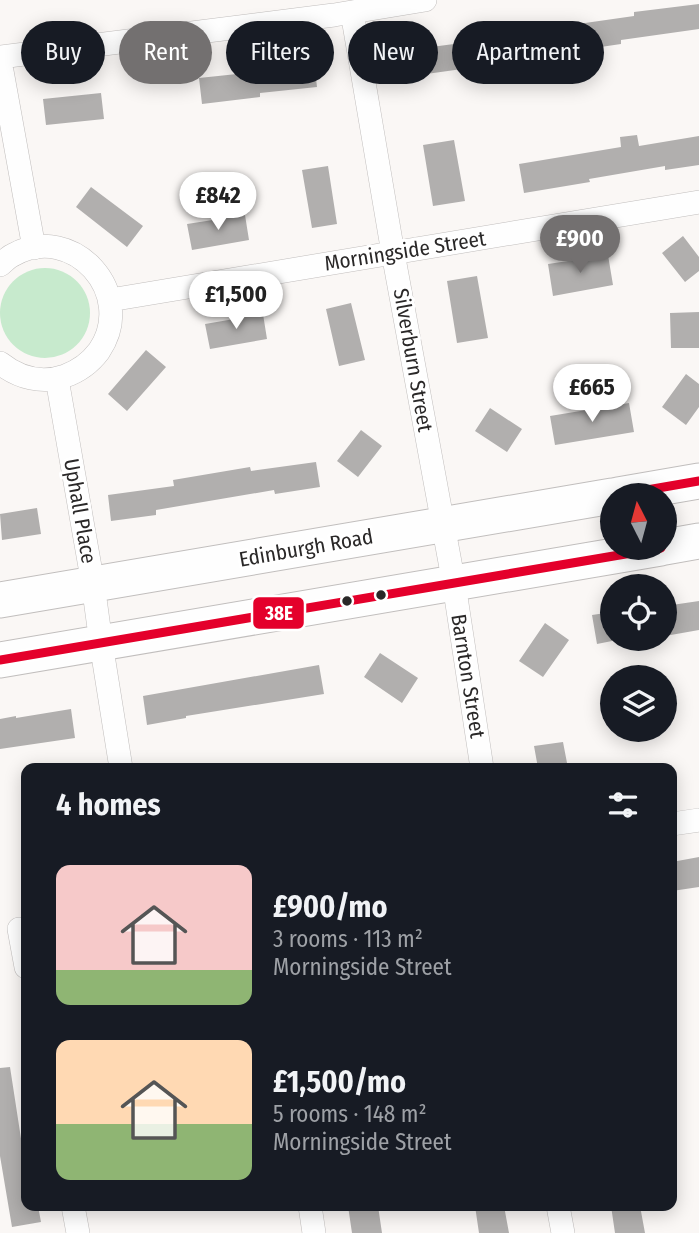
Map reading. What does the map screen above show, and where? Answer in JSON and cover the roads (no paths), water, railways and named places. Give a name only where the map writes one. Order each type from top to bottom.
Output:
[{"type":"main road","points":[[677,485],[699,481]]},
{"type":"main road","name":"Edinburgh Road","points":[[0,600],[600,498]]},
{"type":"main road","points":[[677,545],[699,541]]},
{"type":"main road","points":[[0,660],[600,558]]},
{"type":"street","points":[[34,248],[0,59],[338,9],[425,0]]},
{"type":"street","name":"Silverburn Street","points":[[338,9],[393,253],[454,584]]},
{"type":"street","name":"Morningside Street","points":[[110,300],[699,202]]},
{"type":"street","points":[[0,265],[13,255],[34,248],[55,247],[74,254],[91,265],[103,281],[110,300],[111,321],[105,341],[93,359],[76,372],[57,379],[37,380],[18,375],[0,363]]},
{"type":"street","name":"Uphall Place","points":[[57,379],[93,584],[120,763]]},
{"type":"street","name":"Barnton Street","points":[[454,584],[481,763]]},
{"type":"street","points":[[677,823],[699,820]]},
{"type":"street","points":[[15,929],[21,950]]},
{"type":"street","points":[[74,1211],[78,1233]]},
{"type":"street","points":[[311,1211],[314,1233]]},
{"type":"street","points":[[559,1211],[563,1233]]}]
